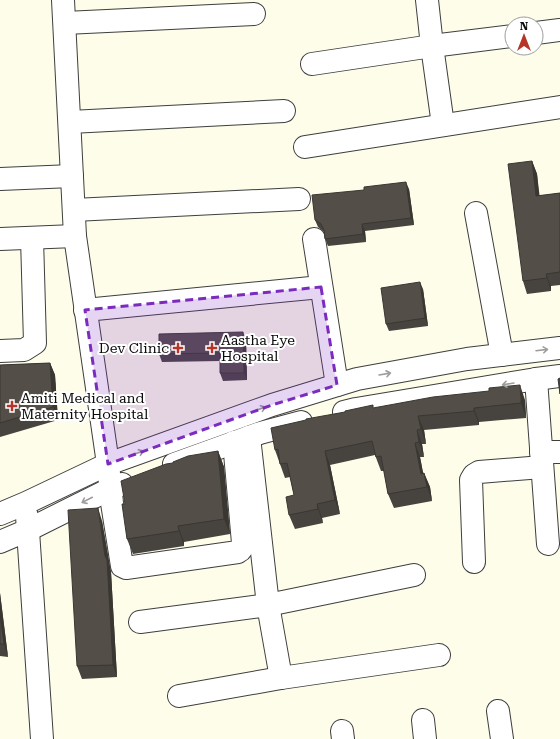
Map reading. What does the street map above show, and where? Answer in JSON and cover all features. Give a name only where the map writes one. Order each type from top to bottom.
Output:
[{"type":"street","points":[[64,0],[75,236],[122,566],[126,568],[238,552],[242,550],[241,440]]},
{"type":"street","points":[[427,0],[443,125]]},
{"type":"street","points":[[65,23],[254,14]]},
{"type":"street","points":[[544,32],[560,30]]},
{"type":"street","points":[[312,64],[504,37]]},
{"type":"street","points":[[305,147],[560,107]]},
{"type":"street","points":[[70,122],[284,111]]},
{"type":"street","points":[[0,179],[72,176]]},
{"type":"street","points":[[74,210],[299,199]]},
{"type":"street","points":[[476,213],[502,355]]},
{"type":"street","points":[[0,239],[75,236]]},
{"type":"street","points":[[0,351],[24,350],[35,343],[32,238]]},
{"type":"street","points":[[314,239],[337,385]]},
{"type":"street","points":[[85,310],[321,287]]},
{"type":"street","points":[[0,514],[108,464],[272,405],[357,379],[467,359],[560,348]]},
{"type":"street","points":[[0,542],[28,530],[110,489],[260,433],[356,409],[560,376]]},
{"type":"street","points":[[536,379],[548,457],[548,544]]},
{"type":"street","points":[[241,440],[281,678]]},
{"type":"street","points":[[474,562],[471,480],[474,475],[479,472],[548,457]]},
{"type":"street","points":[[26,503],[42,739]]},
{"type":"street","points":[[140,622],[268,605],[414,575]]},
{"type":"street","points":[[179,696],[281,678],[439,655]]},
{"type":"street","points":[[498,711],[502,739]]},
{"type":"highlighted area","points":[[321,287],[337,385],[272,405],[108,464],[85,310]]},
{"type":"building","points":[[532,161],[536,196],[560,193],[560,272],[546,274],[547,278],[523,281],[508,164]]},
{"type":"building","points":[[406,182],[411,218],[362,224],[363,234],[325,239],[324,230],[321,224],[315,220],[312,195],[364,190],[364,187]]},
{"type":"building","points":[[420,282],[425,318],[386,324],[381,288]]},
{"type":"building","points":[[243,332],[244,373],[220,373],[220,353],[159,354],[159,334]]},
{"type":"building","points":[[50,363],[53,407],[0,423],[0,365]]},
{"type":"building","points":[[560,378],[560,394],[558,379]]},
{"type":"building","points":[[520,385],[521,403],[474,408],[474,411],[418,416],[421,429],[417,430],[419,442],[415,443],[421,474],[424,473],[427,487],[388,494],[381,456],[376,457],[372,441],[325,451],[335,500],[317,504],[318,509],[289,515],[286,497],[294,495],[287,463],[280,464],[278,449],[275,450],[271,428],[373,405],[373,408],[433,397],[489,391],[489,388]]},
{"type":"building","points":[[218,451],[224,519],[178,526],[179,531],[127,539],[122,504],[125,504],[121,481],[166,464],[173,463],[188,456]]},
{"type":"building","points":[[98,508],[105,556],[107,560],[113,665],[77,666],[68,510]]},
{"type":"building","points":[[0,615],[4,644],[0,644]]},
{"type":"place","name":"Dev Clinic","points":[[178,348]]},
{"type":"place","name":"Aastha Eye Hospital","points":[[212,348]]},
{"type":"place","name":"Amiti Medical and Maternity Hospital","points":[[12,406]]}]
